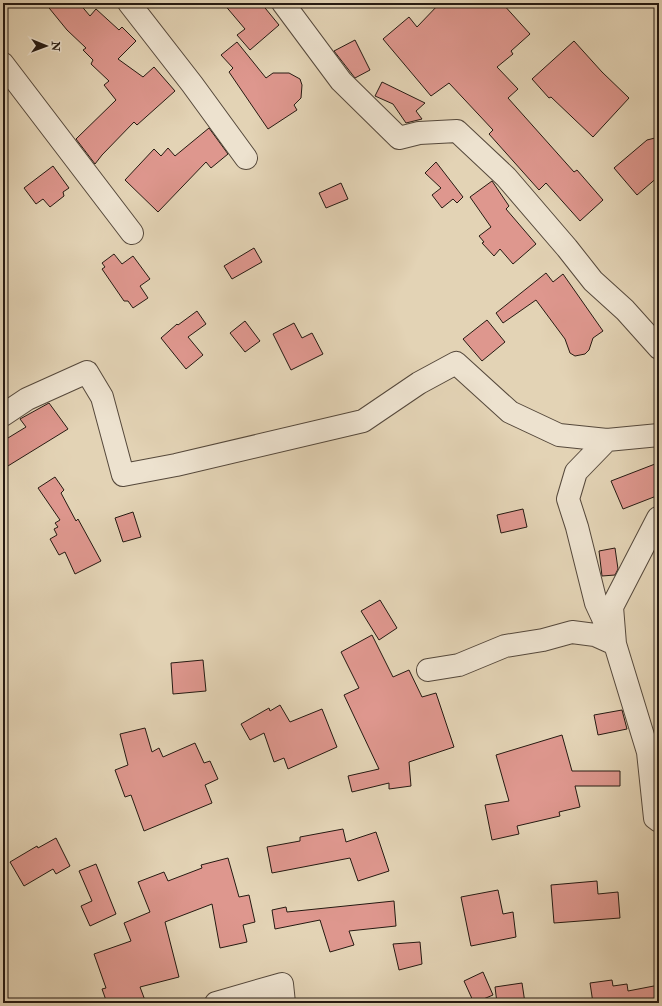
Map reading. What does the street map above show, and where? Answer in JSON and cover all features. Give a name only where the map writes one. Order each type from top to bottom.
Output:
[{"type":"street","points":[[128,3],[192,84],[246,158]]},
{"type":"street","points":[[283,3],[341,82],[399,138],[419,133],[457,131],[506,177],[567,248],[593,281],[624,310],[659,348]]},
{"type":"street","points":[[3,64],[132,233]]},
{"type":"street","points":[[3,415],[27,399],[87,372],[102,397],[123,475],[176,465],[362,421],[419,383],[456,363],[510,412],[559,435],[608,440],[659,435]]},
{"type":"street","points":[[608,440],[576,472],[568,499],[577,527],[596,603],[615,644],[648,752],[655,818],[659,821]]},
{"type":"street","points":[[615,644],[612,607],[658,518]]},
{"type":"street","points":[[428,670],[459,665],[505,646],[543,640],[572,632],[595,635],[615,644]]},
{"type":"street","points":[[216,1003],[282,984],[284,1003]]},
{"type":"building","points":[[45,3],[79,3],[90,16],[96,9],[119,30],[122,27],[136,41],[118,59],[143,77],[154,67],[175,91],[137,125],[134,122],[95,164],[76,139],[116,100],[104,85],[109,81],[91,64],[93,60],[83,50],[86,48],[67,30]]},
{"type":"building","points":[[223,3],[261,3],[279,25],[250,50],[237,35],[245,29]]},
{"type":"building","points":[[440,3],[502,3],[530,34],[511,51],[513,54],[497,67],[518,89],[508,98],[574,172],[577,170],[603,200],[580,221],[546,183],[539,190],[489,134],[493,130],[449,83],[431,96],[383,39],[409,17],[417,27]]},
{"type":"building","points":[[355,40],[370,70],[355,78],[334,51]]},
{"type":"building","points":[[574,41],[602,72],[629,98],[593,137],[551,97],[549,98],[532,79]]},
{"type":"building","points":[[237,42],[266,78],[273,73],[289,73],[300,79],[302,85],[301,98],[294,105],[297,110],[268,129],[229,72],[233,68],[221,55]]},
{"type":"building","points":[[382,82],[425,103],[416,111],[422,119],[406,123],[393,104],[375,96]]},
{"type":"building","points":[[209,128],[228,154],[211,168],[206,162],[158,212],[125,180],[154,149],[161,156],[168,148],[175,156]]},
{"type":"building","points":[[659,137],[659,176],[637,195],[614,168],[647,140]]},
{"type":"building","points":[[436,162],[463,197],[457,203],[453,199],[442,208],[432,195],[441,188],[425,173]]},
{"type":"building","points":[[53,166],[69,188],[63,192],[64,196],[50,207],[43,199],[36,204],[24,188]]},
{"type":"building","points":[[492,181],[509,206],[506,209],[536,244],[513,264],[500,249],[494,256],[482,243],[484,242],[479,236],[491,227],[470,197]]},
{"type":"building","points":[[341,183],[348,199],[326,208],[319,193]]},
{"type":"building","points":[[254,248],[262,262],[232,279],[224,266]]},
{"type":"building","points":[[114,254],[122,264],[133,256],[150,279],[140,286],[148,298],[133,308],[128,301],[124,301],[102,269],[105,267],[102,263]]},
{"type":"building","points":[[546,273],[553,282],[563,274],[603,331],[593,338],[589,350],[585,354],[575,356],[570,353],[565,339],[536,300],[503,323],[496,313]]},
{"type":"building","points":[[197,311],[206,324],[188,337],[203,355],[186,369],[161,338],[177,324],[178,325]]},
{"type":"building","points":[[487,320],[505,342],[482,361],[463,339]]},
{"type":"building","points":[[245,321],[260,341],[245,352],[230,333]]},
{"type":"building","points":[[294,323],[302,338],[312,333],[323,354],[291,370],[273,334]]},
{"type":"building","points":[[49,403],[68,429],[3,469],[3,441],[26,427],[20,419]]},
{"type":"building","points":[[655,464],[659,474],[659,495],[623,509],[611,481]]},
{"type":"building","points":[[55,477],[64,490],[61,493],[76,521],[78,519],[101,561],[75,574],[65,552],[59,555],[50,539],[57,535],[54,529],[58,527],[55,523],[60,520],[38,488]]},
{"type":"building","points":[[523,509],[527,527],[501,533],[497,515]]},
{"type":"building","points":[[133,512],[141,537],[123,542],[115,518]]},
{"type":"building","points":[[615,548],[618,569],[615,575],[602,576],[599,551]]},
{"type":"building","points":[[380,600],[397,628],[379,640],[361,611]]},
{"type":"building","points":[[372,635],[393,677],[409,670],[422,697],[436,693],[454,747],[409,762],[411,786],[389,789],[389,783],[352,792],[348,776],[379,769],[344,695],[359,688],[341,652]]},
{"type":"building","points":[[203,660],[206,691],[173,694],[171,663]]},
{"type":"building","points":[[280,705],[290,722],[322,709],[337,747],[288,769],[284,758],[274,762],[264,733],[250,740],[241,724],[269,708],[270,711]]},
{"type":"building","points":[[622,710],[627,729],[598,735],[594,715]]},
{"type":"building","points":[[145,728],[152,752],[159,748],[163,757],[195,743],[204,763],[210,761],[218,779],[205,785],[212,803],[144,831],[131,795],[125,797],[115,770],[128,765],[120,734]]},
{"type":"building","points":[[562,735],[572,771],[620,771],[620,786],[575,786],[580,807],[559,812],[560,816],[517,826],[519,834],[492,840],[485,805],[509,801],[496,755]]},
{"type":"building","points":[[343,829],[346,842],[376,832],[389,871],[358,881],[350,858],[272,873],[267,847],[300,841],[300,837]]},
{"type":"building","points":[[56,838],[70,866],[56,874],[53,869],[24,886],[10,862],[37,846],[38,848]]},
{"type":"building","points":[[228,858],[239,897],[249,895],[255,922],[243,925],[247,942],[220,948],[212,904],[165,922],[179,977],[140,987],[146,1003],[107,1003],[102,989],[106,988],[94,954],[131,941],[124,923],[150,912],[138,882],[164,872],[168,881],[202,868],[201,865]]},
{"type":"building","points":[[96,864],[116,914],[90,926],[81,906],[92,901],[79,871]]},
{"type":"building","points":[[597,881],[598,894],[618,892],[620,918],[554,923],[551,885]]},
{"type":"building","points":[[498,890],[503,914],[513,912],[516,937],[471,946],[461,897]]},
{"type":"building","points":[[394,901],[396,926],[349,931],[354,945],[330,952],[320,920],[275,929],[272,910],[286,907],[287,912]]},
{"type":"building","points":[[420,942],[422,964],[399,970],[393,944]]},
{"type":"building","points":[[483,972],[493,995],[474,1003],[464,981]]},
{"type":"building","points":[[612,980],[613,986],[627,984],[628,991],[659,985],[659,1003],[593,1003],[590,983]]},
{"type":"building","points":[[522,983],[525,1003],[497,1003],[495,987]]}]
